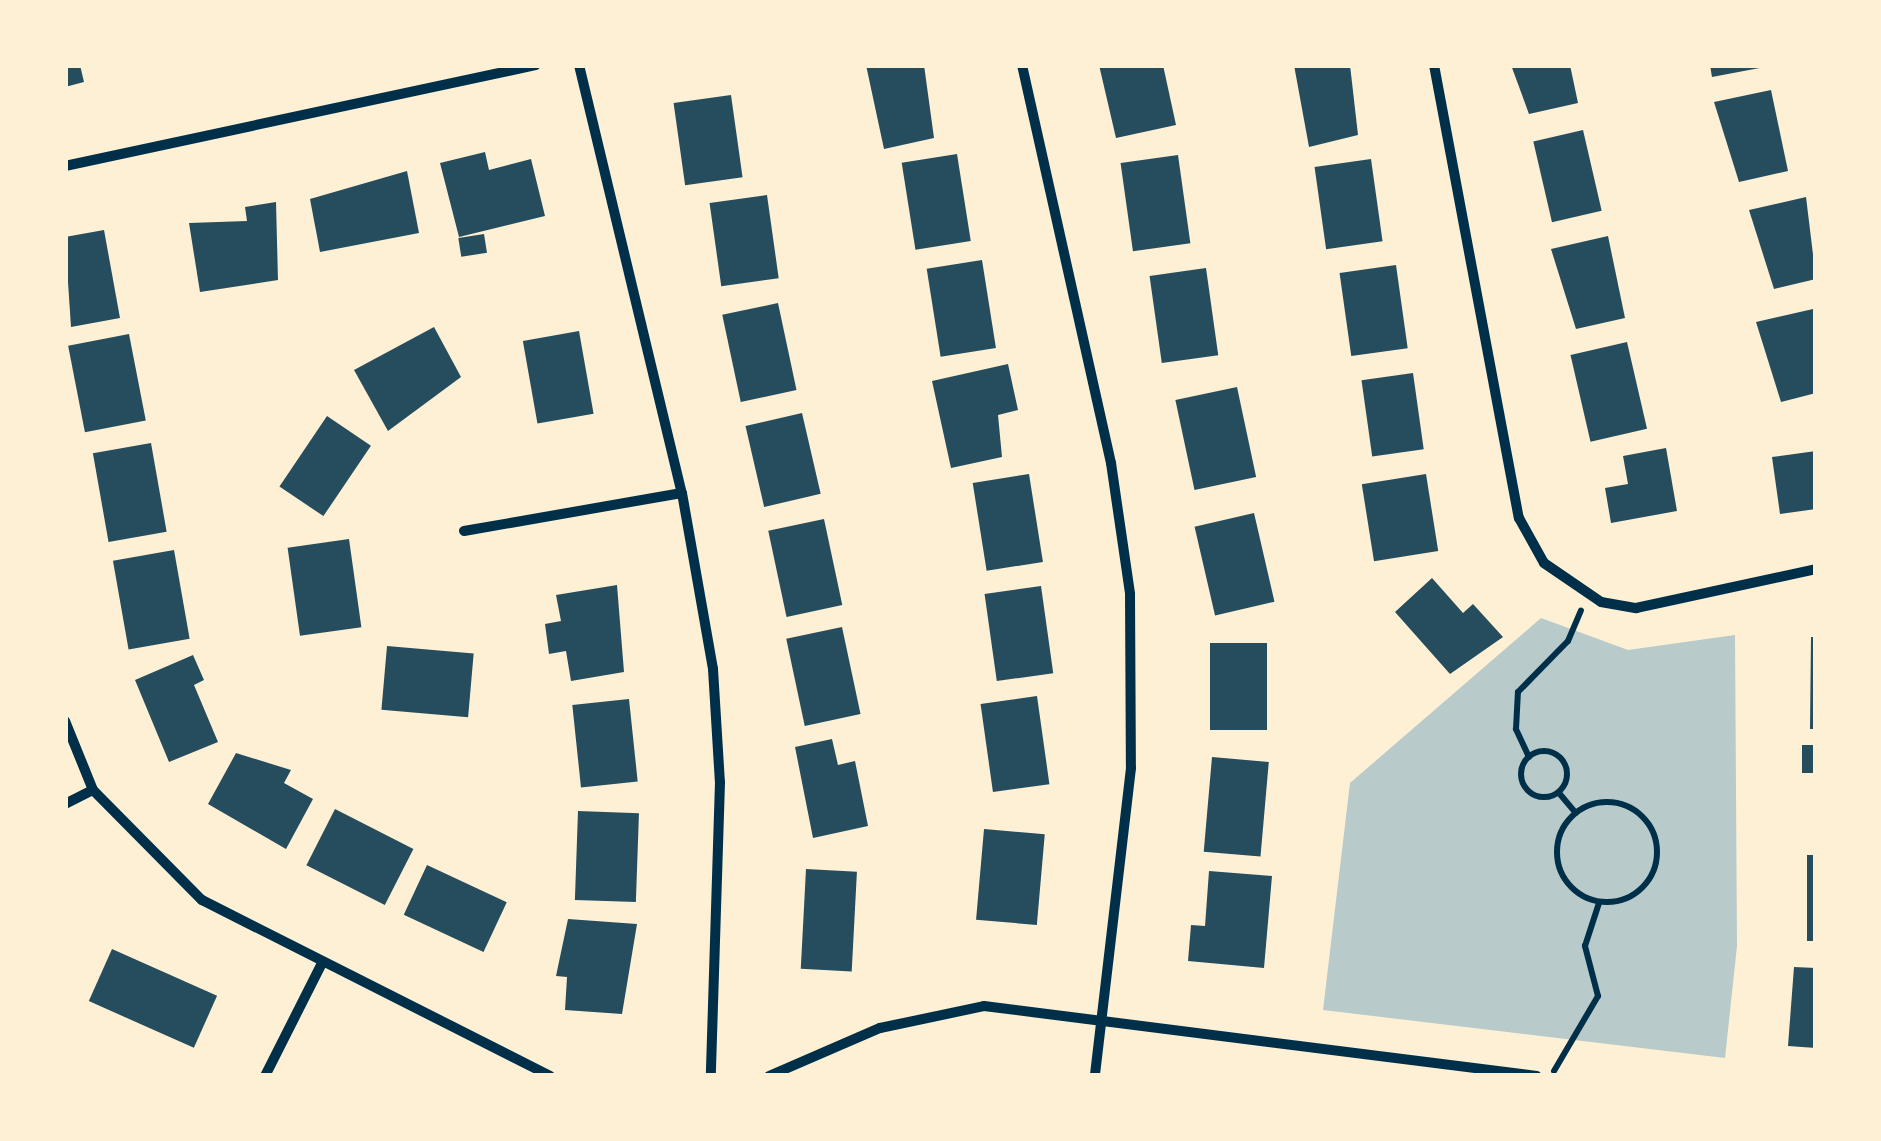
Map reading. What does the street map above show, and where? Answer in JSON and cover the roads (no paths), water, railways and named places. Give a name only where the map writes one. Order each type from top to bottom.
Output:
[{"type":"street","points":[[65,166],[536,65]]},
{"type":"street","points":[[578,65],[682,493],[713,669],[720,782],[711,1076]]},
{"type":"street","points":[[1022,65],[1110,463],[1130,594],[1132,768],[1095,1076]]},
{"type":"street","points":[[1434,65],[1519,518],[1544,563],[1587,595],[1656,606],[1816,570]]},
{"type":"street","points":[[464,531],[682,493]]},
{"type":"street","points":[[65,721],[93,790],[188,889],[321,965],[550,1076]]},
{"type":"street","points":[[65,804],[93,790]]},
{"type":"street","points":[[265,1076],[321,965]]},
{"type":"street","points":[[768,1076],[928,1013],[984,1006],[1102,1016],[1537,1076]]}]
